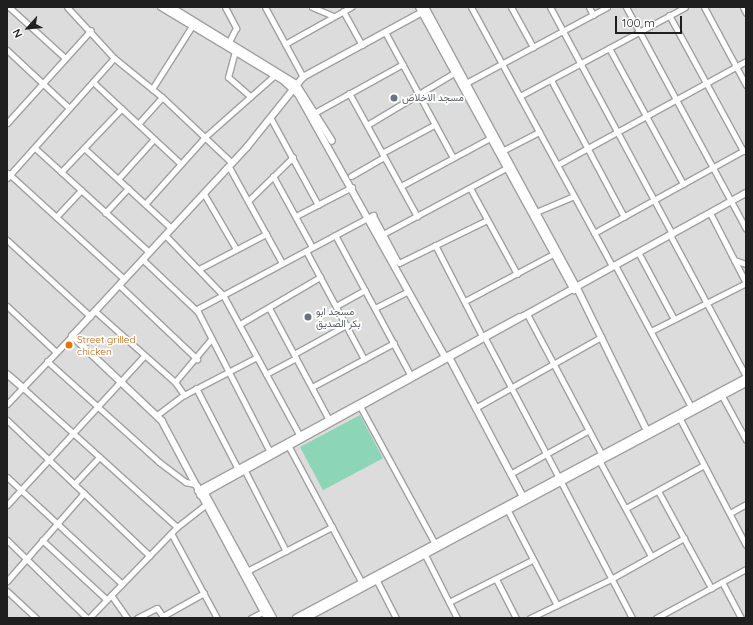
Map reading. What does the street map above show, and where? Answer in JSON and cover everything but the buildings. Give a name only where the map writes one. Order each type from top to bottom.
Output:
[{"type":"street","points":[[67,7],[91,30],[114,58],[162,97],[206,136],[230,165],[282,263]]},
{"type":"street","points":[[161,7],[235,51],[276,73]]},
{"type":"street","points":[[171,7],[229,42],[295,86],[316,112],[351,176],[408,290],[475,408],[523,497]]},
{"type":"street","points":[[225,7],[236,28],[229,42]]},
{"type":"street","points":[[265,7],[303,77]]},
{"type":"street","points":[[312,7],[333,16]]},
{"type":"street","points":[[285,44],[351,7]]},
{"type":"street","points":[[7,404],[204,194],[271,119],[303,77],[385,32],[423,9],[433,7]]},
{"type":"street","points":[[471,7],[594,233],[651,331],[691,407]]},
{"type":"street","points":[[511,7],[533,47]]},
{"type":"street","points":[[306,618],[424,554],[508,511],[602,455],[746,377],[550,7]]},
{"type":"street","points":[[589,7],[593,15]]},
{"type":"street","points":[[466,83],[607,7]]},
{"type":"street","points":[[626,7],[714,167],[746,229]]},
{"type":"street","points":[[520,96],[581,65],[639,31],[685,7]]},
{"type":"street","points":[[704,7],[746,85]]},
{"type":"street","points":[[743,7],[746,13]]},
{"type":"street","points":[[8,8],[65,58]]},
{"type":"street","points":[[423,9],[454,73],[506,168],[512,174],[536,212],[553,254],[574,287]]},
{"type":"street","points":[[423,9],[466,83],[502,151],[512,174],[601,337],[647,431]]},
{"type":"street","points":[[343,11],[362,45]]},
{"type":"street","points":[[594,233],[744,150],[669,15]]},
{"type":"street","points":[[152,89],[192,26]]},
{"type":"street","points":[[7,122],[91,30]]},
{"type":"street","points":[[385,32],[453,158]]},
{"type":"street","points":[[610,48],[683,184]]},
{"type":"street","points":[[7,50],[69,108]]},
{"type":"street","points":[[235,51],[228,77],[251,97]]},
{"type":"street","points":[[114,58],[35,148],[8,175],[124,279]]},
{"type":"street","points":[[557,165],[746,61]]},
{"type":"street","points":[[316,112],[403,64]]},
{"type":"street","points":[[145,204],[206,136],[276,73]]},
{"type":"street","points":[[367,125],[420,96],[454,73]]},
{"type":"street","points":[[551,80],[586,149],[624,217]]},
{"type":"street","points":[[92,82],[122,108],[181,164]]},
{"type":"street","points":[[295,86],[352,187],[383,234],[448,360]]},
{"type":"street","points":[[349,93],[417,216]]},
{"type":"street","points":[[138,124],[162,97]]},
{"type":"street","points":[[61,172],[122,108]]},
{"type":"street","points":[[271,119],[318,205]]},
{"type":"street","points":[[351,176],[434,125]]},
{"type":"street","points":[[502,151],[539,132]]},
{"type":"street","points":[[401,186],[490,138]]},
{"type":"street","points":[[118,179],[154,139]]},
{"type":"street","points":[[35,148],[149,252]]},
{"type":"street","points":[[84,148],[171,228]]},
{"type":"street","points":[[248,201],[293,157]]},
{"type":"street","points":[[383,234],[506,168]]},
{"type":"street","points":[[273,176],[312,247]]},
{"type":"street","points":[[296,216],[352,187]]},
{"type":"street","points":[[105,213],[128,188]]},
{"type":"street","points":[[470,188],[517,274]]},
{"type":"street","points":[[56,217],[80,190]]},
{"type":"street","points":[[200,490],[289,447],[361,408],[613,265],[746,193]]},
{"type":"street","points":[[204,194],[236,249]]},
{"type":"street","points":[[536,212],[574,196]]},
{"type":"street","points":[[651,331],[746,283],[710,213]]},
{"type":"street","points":[[196,309],[371,216]]},
{"type":"street","points":[[398,263],[487,220]]},
{"type":"street","points":[[199,269],[266,234]]},
{"type":"street","points":[[165,235],[223,295],[300,436]]},
{"type":"street","points":[[335,235],[411,376]]},
{"type":"street","points":[[7,240],[90,316]]},
{"type":"street","points":[[435,245],[547,454],[632,618]]},
{"type":"street","points":[[306,251],[364,359]]},
{"type":"street","points":[[638,252],[674,319]]},
{"type":"street","points":[[465,301],[553,254]]},
{"type":"street","points":[[142,259],[196,309],[270,452]]},
{"type":"street","points":[[734,260],[746,264]]},
{"type":"street","points":[[240,324],[320,278]]},
{"type":"street","points":[[119,285],[197,359]]},
{"type":"street","points":[[336,306],[365,290]]},
{"type":"street","points":[[375,308],[408,290]]},
{"type":"street","points":[[7,306],[56,352]]},
{"type":"street","points":[[269,308],[329,420]]},
{"type":"street","points":[[95,311],[144,356],[176,382],[184,395]]},
{"type":"street","points":[[525,315],[553,363],[602,455]]},
{"type":"street","points":[[266,374],[346,325]]},
{"type":"street","points":[[72,336],[157,415],[273,618]]},
{"type":"street","points":[[475,408],[601,337]]},
{"type":"street","points":[[176,382],[197,359],[212,338]]},
{"type":"street","points":[[312,387],[394,343]]},
{"type":"street","points":[[7,505],[98,408],[144,356]]},
{"type":"street","points":[[157,415],[196,388],[257,357]]},
{"type":"street","points":[[241,470],[270,452],[411,376],[448,360]]},
{"type":"street","points":[[47,361],[159,462],[186,482],[200,490]]},
{"type":"street","points":[[7,374],[177,527]]},
{"type":"street","points":[[296,618],[362,583],[424,554],[435,544],[523,497],[600,462],[746,383]]},
{"type":"street","points":[[196,388],[286,551]]},
{"type":"street","points":[[722,396],[746,439]]},
{"type":"street","points":[[361,408],[435,544]]},
{"type":"street","points":[[680,419],[746,545]]},
{"type":"street","points":[[7,420],[150,556]]},
{"type":"street","points":[[510,474],[589,430]]},
{"type":"street","points":[[289,447],[362,583]]},
{"type":"street","points":[[74,484],[99,457]]},
{"type":"street","points":[[600,462],[651,556]]},
{"type":"street","points":[[626,508],[704,465]]},
{"type":"street","points":[[7,477],[122,584]]},
{"type":"street","points":[[658,491],[711,588]]},
{"type":"street","points":[[7,581],[84,494]]},
{"type":"street","points":[[7,540],[88,618],[177,527],[207,502]]},
{"type":"street","points":[[207,502],[265,615],[251,618]]},
{"type":"street","points":[[730,513],[746,504]]},
{"type":"street","points":[[508,511],[532,560],[557,605]]},
{"type":"street","points":[[247,571],[332,527]]},
{"type":"street","points":[[171,533],[218,618]]},
{"type":"street","points":[[530,618],[612,579],[684,538]]},
{"type":"street","points":[[42,540],[109,598],[127,618]]},
{"type":"street","points":[[424,554],[457,618]]},
{"type":"street","points":[[449,602],[532,560]]},
{"type":"street","points":[[656,618],[746,569]]},
{"type":"street","points":[[496,579],[516,618]]},
{"type":"street","points":[[377,580],[396,618]]},
{"type":"street","points":[[722,582],[741,618]]},
{"type":"street","points":[[7,591],[36,618]]},
{"type":"street","points":[[138,618],[157,608],[163,617],[204,592]]},
{"type":"shaded area","points":[[7,7],[746,7],[746,618],[7,618]]},
{"type":"green space","points":[[360,415],[383,458],[323,490],[300,447]]},
{"type":"place","name":"مسجد الاخلاص","points":[[394,98]]},
{"type":"place","name":"مسجد ابو بكر الصديق","points":[[308,317]]},
{"type":"place","name":"Street grilled chicken","points":[[69,345]]}]
